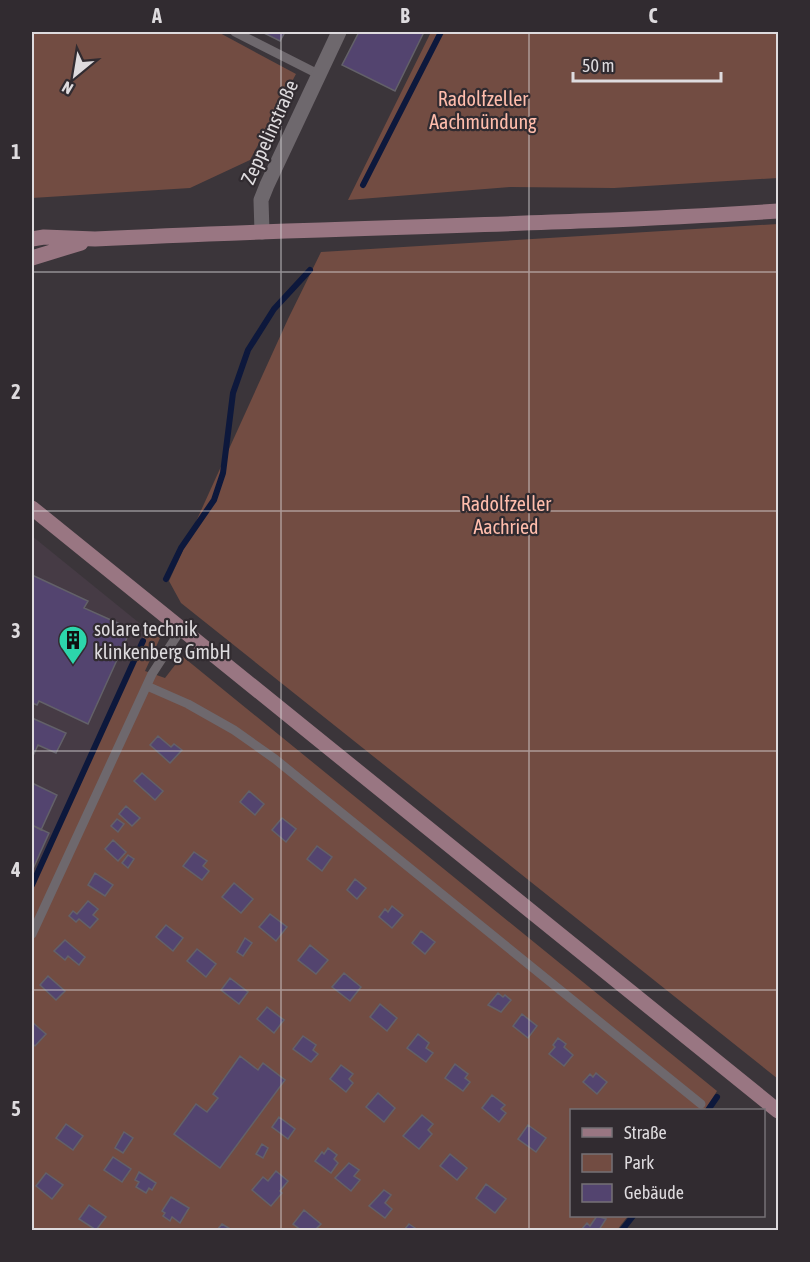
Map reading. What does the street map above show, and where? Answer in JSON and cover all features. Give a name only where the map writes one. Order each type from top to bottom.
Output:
[{"type":"main road","points":[[32,239],[44,237],[95,239],[674,218],[778,212]]},
{"type":"main road","points":[[32,258],[95,239]]},
{"type":"main road","points":[[32,508],[778,1111]]},
{"type":"street","name":"Zeppelinstraße","points":[[262,232],[261,200],[339,32]]},
{"type":"lane","points":[[235,32],[318,74]]},
{"type":"lane","points":[[32,934],[147,686],[172,641],[182,628]]},
{"type":"lane","points":[[147,686],[188,704],[234,730],[274,759],[701,1104]]},
{"type":"shaded area","points":[[32,536],[143,626],[143,641],[32,885]]},
{"type":"green space","points":[[32,32],[218,32],[296,74],[250,160],[190,188],[32,198]]},
{"type":"green space","name":"Radolfzeller Aachmündung","points":[[431,32],[778,32],[778,178],[614,188],[510,187],[348,200]]},
{"type":"green space","name":"Radolfzeller Aachried","points":[[778,224],[778,1079],[181,603],[169,581],[288,319],[321,252]]},
{"type":"green space","points":[[143,626],[160,638],[145,671],[165,678],[182,656],[717,1091],[706,1109],[570,1109],[570,1217],[627,1217],[617,1230],[32,1230],[32,885],[143,641]]},
{"type":"building","points":[[262,32],[285,32],[280,41]]},
{"type":"building","points":[[359,32],[424,32],[395,91],[342,65]]},
{"type":"building","name":"solare technik klinkenberg GmbH","points":[[32,575],[88,601],[84,608],[131,629],[88,724],[39,701],[37,705],[32,703]]},
{"type":"building","points":[[32,718],[66,733],[56,753],[38,745],[32,758]]},
{"type":"building","points":[[158,736],[171,747],[174,744],[182,750],[170,763],[150,745]]},
{"type":"building","points":[[142,773],[163,791],[155,800],[134,781]]},
{"type":"building","points":[[32,783],[57,795],[41,830],[32,825]]},
{"type":"building","points":[[249,791],[264,804],[255,815],[240,802]]},
{"type":"building","points":[[126,806],[140,818],[132,826],[119,814]]},
{"type":"building","points":[[282,818],[296,829],[286,842],[272,830]]},
{"type":"building","points":[[117,819],[124,824],[118,832],[111,826]]},
{"type":"building","points":[[32,825],[49,833],[32,871]]},
{"type":"building","points":[[113,840],[126,852],[118,861],[105,849]]},
{"type":"building","points":[[317,846],[332,857],[322,871],[307,859]]},
{"type":"building","points":[[194,852],[207,861],[203,866],[209,871],[202,880],[183,866]]},
{"type":"building","points":[[128,855],[134,859],[128,868],[122,863]]},
{"type":"building","points":[[95,873],[113,885],[105,896],[88,885]]},
{"type":"building","points":[[355,879],[366,888],[357,899],[347,890]]},
{"type":"building","points":[[234,883],[253,899],[241,913],[222,897]]},
{"type":"building","points":[[88,901],[98,909],[93,915],[98,919],[90,928],[79,919],[76,922],[69,916],[73,911],[77,914]]},
{"type":"building","points":[[392,906],[403,915],[392,928],[379,917],[385,909],[388,912]]},
{"type":"building","points":[[270,914],[287,927],[276,941],[259,927]]},
{"type":"building","points":[[166,925],[183,938],[173,951],[156,937]]},
{"type":"building","points":[[421,931],[435,942],[425,954],[412,943]]},
{"type":"building","points":[[245,938],[252,943],[243,956],[237,952]]},
{"type":"building","points":[[65,940],[85,957],[79,965],[68,956],[65,960],[54,951]]},
{"type":"building","points":[[310,945],[328,960],[316,974],[298,960]]},
{"type":"building","points":[[197,949],[216,964],[206,977],[187,961]]},
{"type":"building","points":[[344,973],[361,987],[350,1001],[332,987]]},
{"type":"building","points":[[48,976],[65,991],[56,1000],[40,985]]},
{"type":"building","points":[[230,978],[248,992],[239,1004],[221,990]]},
{"type":"building","points":[[498,993],[511,1000],[501,1012],[488,1005]]},
{"type":"building","points":[[380,1004],[397,1018],[387,1031],[370,1017]]},
{"type":"building","points":[[267,1007],[284,1020],[274,1033],[257,1019]]},
{"type":"building","points":[[522,1014],[537,1026],[528,1038],[513,1026]]},
{"type":"building","points":[[32,1022],[46,1034],[35,1046],[32,1043]]},
{"type":"building","points":[[418,1034],[429,1043],[426,1048],[433,1053],[426,1062],[407,1048]]},
{"type":"building","points":[[303,1036],[316,1045],[313,1050],[318,1054],[311,1062],[293,1049]]},
{"type":"building","points":[[558,1038],[566,1044],[564,1047],[573,1055],[564,1066],[549,1054]]},
{"type":"building","points":[[240,1056],[258,1070],[263,1063],[285,1080],[220,1168],[174,1134],[196,1104],[207,1112],[218,1098],[213,1094]]},
{"type":"building","points":[[455,1064],[468,1074],[465,1078],[470,1082],[463,1091],[445,1078]]},
{"type":"building","points":[[341,1065],[353,1074],[349,1079],[353,1083],[346,1092],[330,1079]]},
{"type":"building","points":[[596,1073],[607,1082],[597,1094],[583,1082],[590,1074],[593,1077]]},
{"type":"building","points":[[378,1093],[395,1108],[384,1122],[366,1107]]},
{"type":"building","points":[[492,1095],[505,1105],[501,1109],[506,1113],[499,1122],[482,1108]]},
{"type":"building","points":[[422,1115],[433,1124],[428,1130],[432,1134],[419,1149],[403,1136]]},
{"type":"building","points":[[279,1117],[295,1129],[288,1139],[272,1127]]},
{"type":"building","points":[[66,1124],[83,1136],[73,1150],[56,1138]]},
{"type":"building","points":[[528,1125],[546,1138],[536,1152],[518,1139]]},
{"type":"building","points":[[124,1132],[133,1138],[123,1153],[115,1148]]},
{"type":"building","points":[[262,1144],[268,1148],[263,1158],[256,1154]]},
{"type":"building","points":[[328,1148],[337,1155],[334,1159],[338,1163],[331,1173],[315,1161]]},
{"type":"building","points":[[450,1154],[467,1168],[457,1180],[440,1166]]},
{"type":"building","points":[[113,1157],[131,1169],[122,1182],[104,1170]]},
{"type":"building","points":[[349,1163],[359,1170],[354,1176],[360,1180],[351,1191],[335,1178]]},
{"type":"building","points":[[276,1171],[288,1181],[271,1206],[252,1190],[263,1177],[268,1181]]},
{"type":"building","points":[[139,1172],[156,1183],[152,1190],[149,1188],[146,1193],[136,1187],[139,1182],[135,1180]]},
{"type":"building","points":[[46,1173],[63,1185],[52,1199],[36,1186]]},
{"type":"building","points":[[486,1184],[506,1199],[495,1213],[476,1198]]},
{"type":"building","points":[[384,1190],[391,1195],[385,1203],[392,1209],[385,1218],[369,1206]]},
{"type":"building","points":[[171,1197],[189,1208],[180,1223],[172,1217],[170,1221],[163,1216],[165,1213],[162,1211]]},
{"type":"building","points":[[89,1205],[106,1217],[96,1230],[79,1219]]},
{"type":"building","points":[[304,1210],[321,1224],[315,1230],[301,1230],[293,1224]]},
{"type":"building","points":[[596,1217],[606,1219],[599,1230],[581,1230],[587,1223],[590,1226]]},
{"type":"building","points":[[222,1224],[232,1230],[217,1230]]},
{"type":"building","points":[[409,1224],[418,1230],[404,1230]]},
{"type":"waterway","points":[[363,185],[441,32]]},
{"type":"waterway","points":[[166,579],[181,548],[214,500],[223,473],[233,393],[248,350],[274,309],[310,270]]},
{"type":"waterway","points":[[32,885],[143,641]]},
{"type":"waterway","points":[[709,1109],[717,1097]]},
{"type":"waterway","points":[[622,1230],[632,1217]]},
{"type":"place","name":"solare technik klinkenberg GmbH","points":[[73,666]]}]
